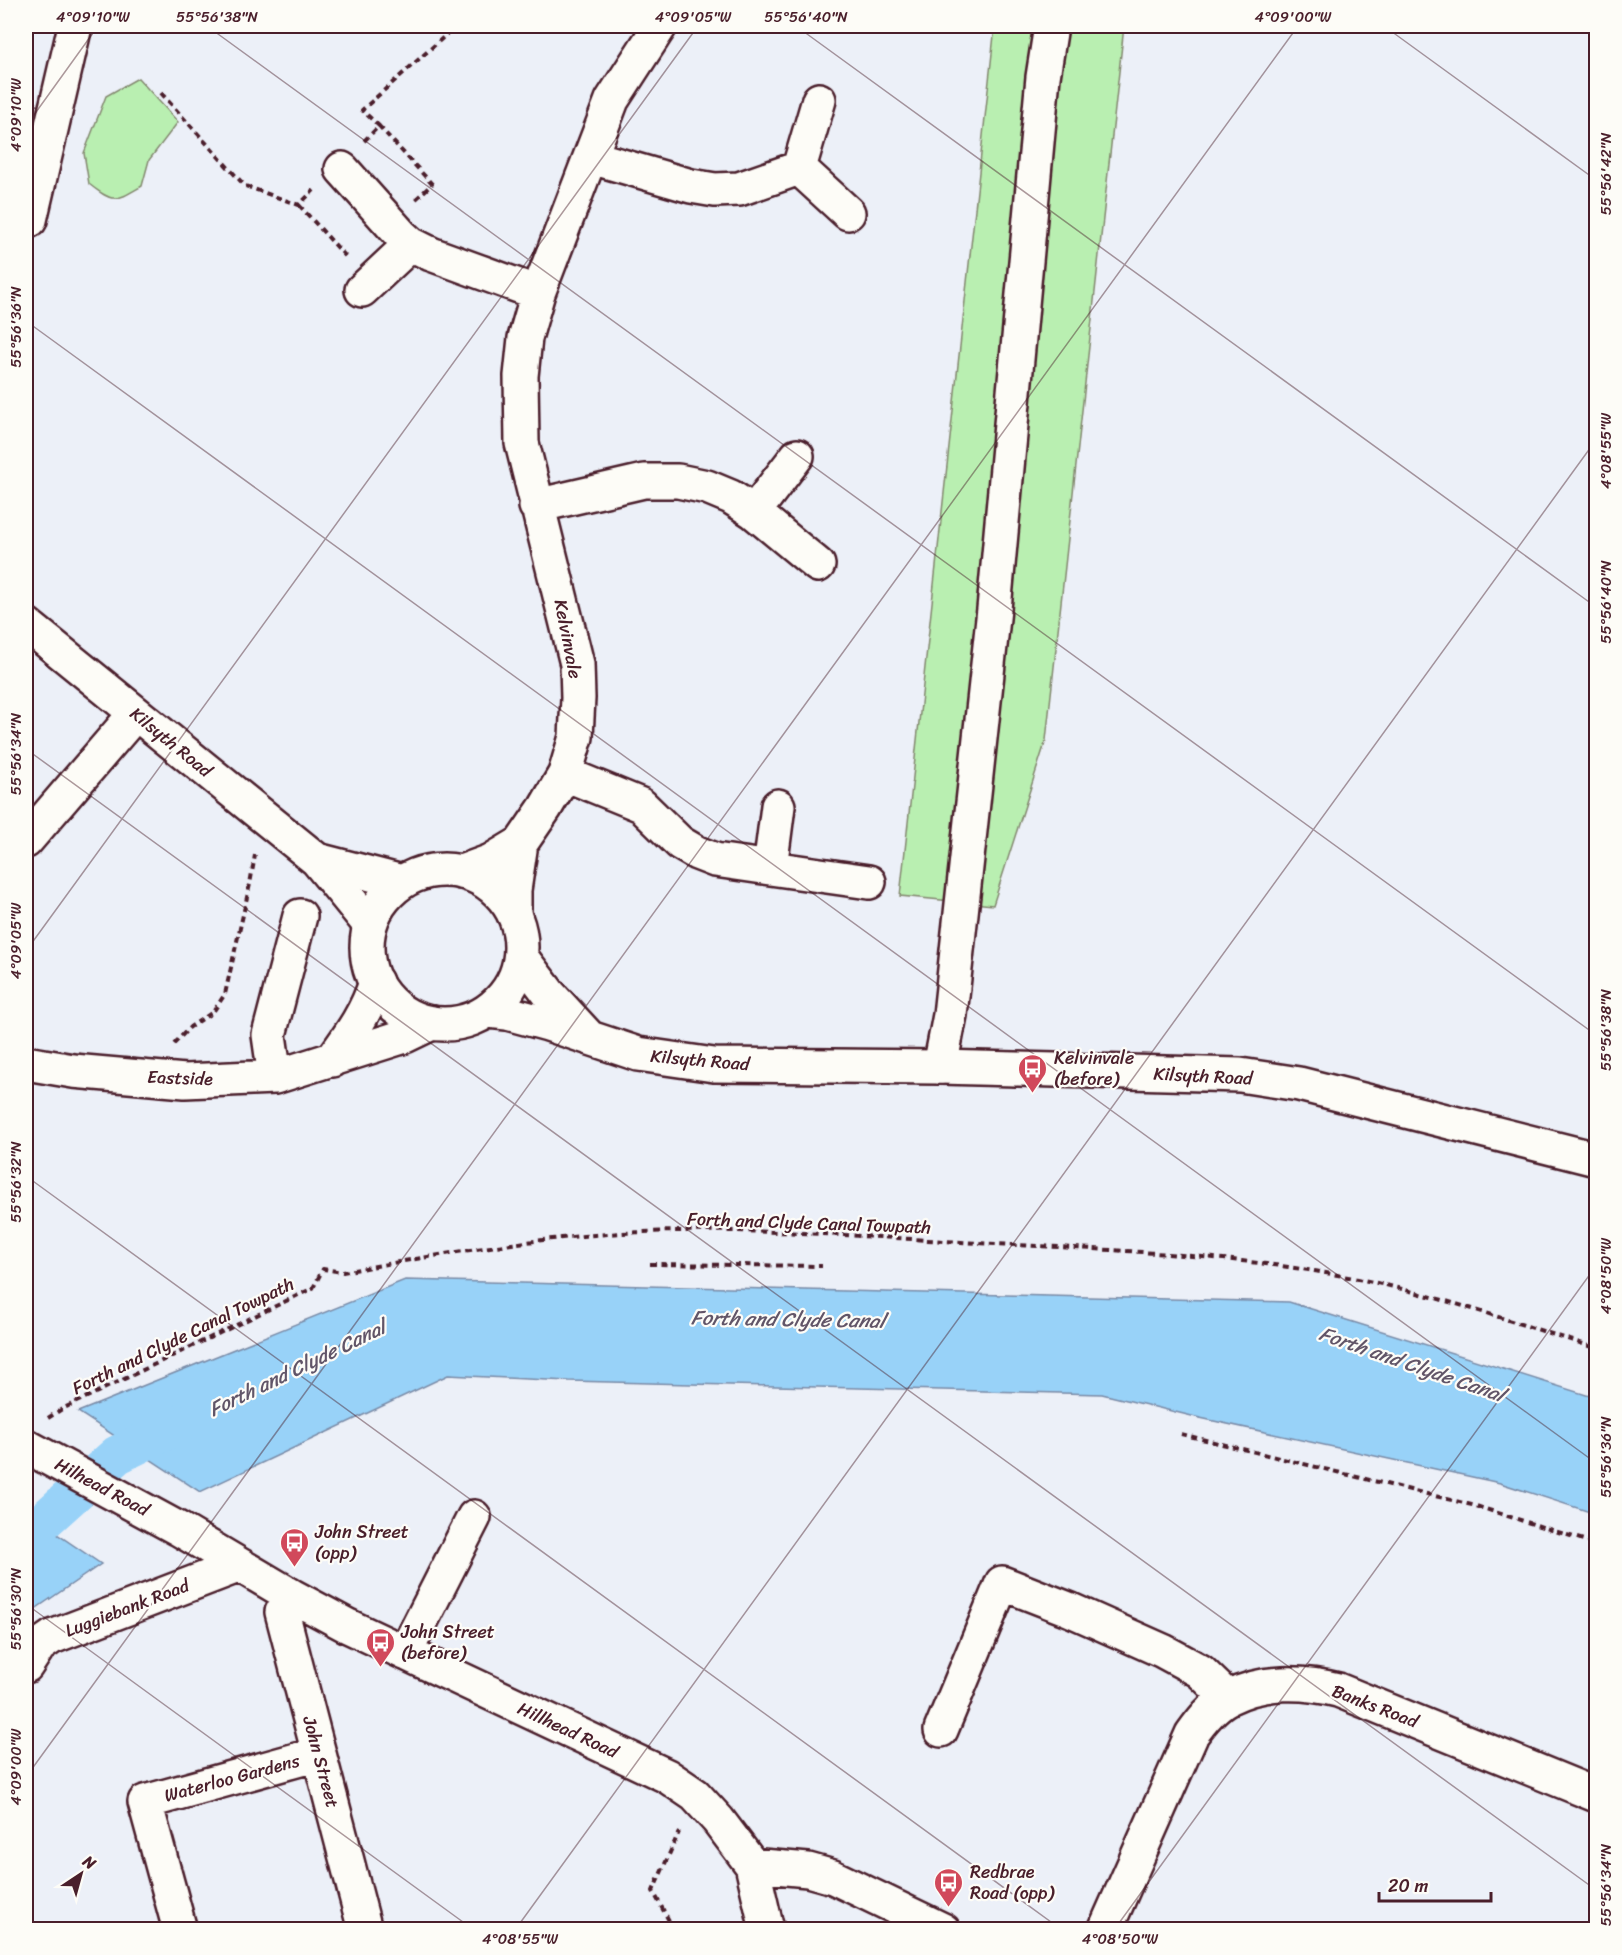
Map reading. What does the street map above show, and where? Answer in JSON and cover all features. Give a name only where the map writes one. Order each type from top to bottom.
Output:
[{"type":"street","points":[[26,222],[30,220],[75,26]]},
{"type":"street","name":"Kelvinvale","points":[[461,872],[492,861],[521,843],[565,774],[576,737],[577,664],[536,506],[522,442],[521,376],[525,338],[538,293],[612,100],[660,26]]},
{"type":"street","points":[[940,1066],[950,1015],[994,609],[1042,77],[1051,26]]},
{"type":"street","points":[[799,168],[819,100]]},
{"type":"street","points":[[591,157],[691,186],[715,190],[739,189],[799,168]]},
{"type":"street","points":[[340,168],[401,234],[430,254],[538,293]]},
{"type":"street","points":[[799,168],[848,213]]},
{"type":"street","points":[[366,286],[401,234]]},
{"type":"street","points":[[754,512],[797,456]]},
{"type":"street","points":[[536,506],[644,481],[678,481],[707,487],[731,497],[754,512],[818,565]]},
{"type":"street","name":"Kilsyth Road","points":[[26,624],[317,860],[370,925]]},
{"type":"street","points":[[26,841],[135,714]]},
{"type":"street","points":[[565,774],[641,805],[680,843],[715,860],[869,882]]},
{"type":"street","points":[[770,868],[778,806]]},
{"type":"street","name":"Kelvinvale","points":[[514,914],[514,890],[521,843]]},
{"type":"street","name":"Kilsyth Road","points":[[317,860],[402,882]]},
{"type":"street","points":[[441,870],[461,872],[483,880],[501,895],[514,914],[520,936],[521,957],[515,978],[504,996],[488,1011],[470,1020],[432,1023],[415,1018],[399,1009],[386,997],[376,982],[369,964],[367,944],[370,925],[377,908],[402,882],[421,873],[441,870]]},
{"type":"street","points":[[275,1077],[269,1035],[300,916]]},
{"type":"street","name":"Kilsyth Road","points":[[521,957],[550,995],[588,1037]]},
{"type":"street","points":[[332,1060],[354,1030],[370,1000],[376,982]]},
{"type":"street","name":"Kilsyth Road","points":[[488,1011],[507,1013],[638,1054],[714,1065],[940,1066],[1240,1075],[1299,1084],[1596,1158]]},
{"type":"street","name":"Eastside","points":[[26,1063],[73,1071],[184,1081],[275,1077],[405,1036],[432,1023]]},
{"type":"street","name":"Hilhead Road","points":[[26,1446],[179,1529]]},
{"type":"street","points":[[405,1653],[474,1517]]},
{"type":"street","name":"Hillhead Road","points":[[179,1529],[292,1596],[405,1653],[667,1776],[695,1796],[718,1820],[753,1865]]},
{"type":"street","name":"Luggiebank Road","points":[[26,1666],[39,1646],[52,1637],[240,1565]]},
{"type":"street","points":[[941,1730],[1002,1583],[1071,1610],[1163,1651],[1200,1671],[1228,1698]]},
{"type":"street","name":"John Street","points":[[292,1596],[282,1612],[365,1929]]},
{"type":"street","name":"Banks Road","points":[[1105,1929],[1192,1734],[1203,1719],[1228,1698],[1246,1691],[1270,1685],[1297,1683],[1338,1690],[1596,1795]]},
{"type":"street","name":"Waterloo Gardens","points":[[180,1929],[145,1802],[318,1754]]},
{"type":"street","points":[[767,1929],[753,1865],[808,1870],[833,1876],[943,1929]]},
{"type":"path","points":[[401,234],[432,184],[363,110],[456,26]]},
{"type":"path","points":[[161,93],[245,186],[298,205],[366,286]]},
{"type":"path","points":[[298,205],[340,168],[379,126]]},
{"type":"path","points":[[168,1080],[174,1044],[190,1027],[213,1012],[225,994],[258,842],[270,822]]},
{"type":"path","name":"Forth and Clyde Canal Towpath","points":[[46,1419],[62,1409],[313,1288],[323,1269],[343,1272],[473,1249],[608,1234],[746,1230],[1094,1249],[1281,1265],[1361,1279],[1444,1301],[1596,1348]]},
{"type":"path","points":[[650,1264],[822,1266]]},
{"type":"path","points":[[1181,1434],[1476,1506],[1596,1544]]},
{"type":"path","points":[[674,1929],[653,1891],[695,1796]]},
{"type":"green space","points":[[995,26],[1124,26],[1046,740],[993,905],[900,896]]},
{"type":"green space","points":[[138,78],[178,122],[149,160],[142,186],[126,195],[110,197],[89,184],[84,153],[106,96]]},
{"type":"water","points":[[405,1280],[1289,1302],[1596,1398],[1596,1514],[1500,1483],[1200,1418],[1102,1394],[569,1381],[448,1375],[200,1492],[78,1412]]},
{"type":"water","points":[[26,1513],[101,1564],[28,1614],[26,1618]]},
{"type":"waterway","name":"Forth and Clyde Canal","points":[[26,1537],[117,1455],[180,1424]]},
{"type":"place","name":"Kelvinvale (before)","points":[[1033,1094]]},
{"type":"place","name":"John Street (opp)","points":[[294,1568]]},
{"type":"place","name":"John Street (before)","points":[[380,1668]]},
{"type":"place","name":"Redbrae Road (opp)","points":[[949,1908]]}]
